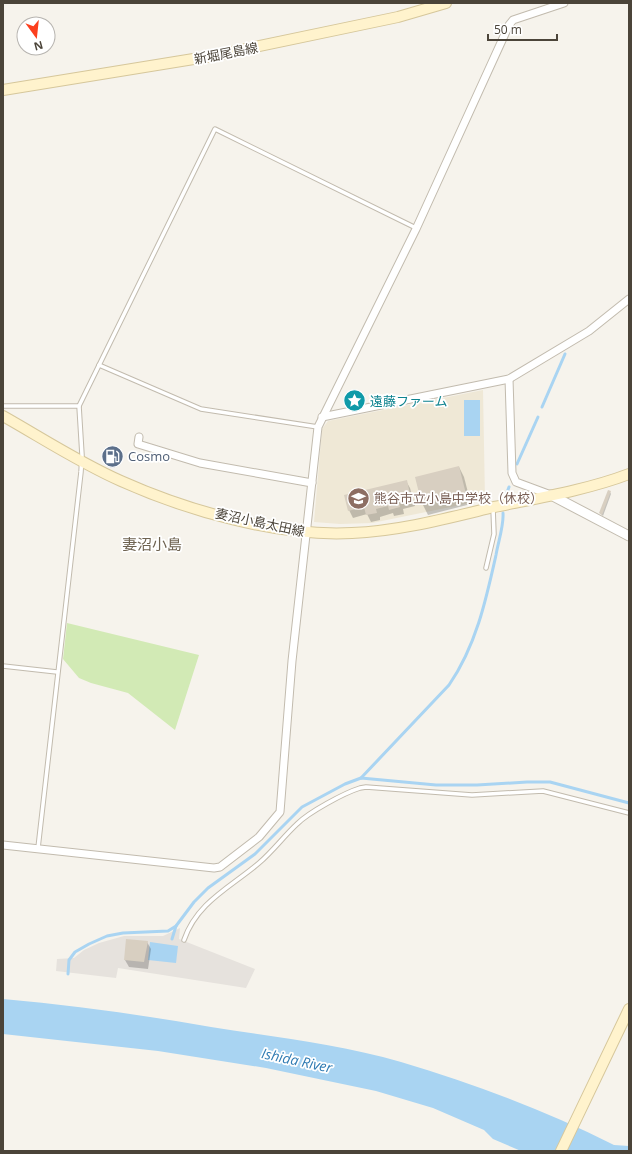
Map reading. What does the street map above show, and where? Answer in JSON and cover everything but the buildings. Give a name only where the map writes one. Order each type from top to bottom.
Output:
[{"type":"main road","name":"新堀尾島線","points":[[3,90],[212,56],[398,17],[446,3]]},
{"type":"main road","name":"妻沼小島太田線","points":[[3,416],[82,462],[139,488],[191,506],[284,530],[307,533],[344,534],[375,532],[551,495],[629,474]]},
{"type":"main road","points":[[561,1151],[629,1009]]},
{"type":"street","points":[[3,845],[214,868],[220,867],[259,837],[280,812],[292,661],[318,427],[416,229],[513,20],[564,3]]},
{"type":"street","points":[[322,417],[509,379],[590,331],[629,299]]},
{"type":"street","points":[[509,379],[512,473],[516,482],[551,495],[629,536]]},
{"type":"street","points":[[139,436],[138,444],[200,463],[312,483]]},
{"type":"lane","points":[[38,848],[82,462],[79,406],[215,129],[416,229]]},
{"type":"lane","points":[[99,365],[201,409],[318,427]]},
{"type":"lane","points":[[3,406],[79,406]]},
{"type":"lane","points":[[486,568],[494,534],[493,508]]},
{"type":"lane","points":[[3,666],[57,672]]},
{"type":"lane","points":[[184,940],[195,917],[205,905],[267,856],[298,823],[310,814],[360,788],[366,787],[472,795],[543,791],[629,813]]},
{"type":"shaded area","points":[[483,390],[485,500],[372,523],[340,524],[314,522],[322,429],[328,421]]},
{"type":"shaded area","points":[[180,928],[179,939],[255,969],[246,988],[118,968],[116,978],[56,971],[57,959],[74,958],[84,950],[99,943],[124,936],[163,936]]},
{"type":"green space","points":[[67,623],[199,655],[175,730],[128,693],[91,683],[79,678],[63,659]]},
{"type":"water","points":[[464,400],[480,400],[480,436],[464,436]]},
{"type":"water","points":[[150,942],[178,946],[176,963],[148,960]]},
{"type":"water","name":"Ishida River","points":[[3,999],[133,1014],[354,1050],[429,1070],[483,1089],[562,1121],[614,1145],[629,1146],[629,1151],[521,1151],[493,1139],[484,1130],[433,1108],[376,1091],[266,1068],[158,1051],[3,1034]]},
{"type":"waterway","points":[[542,407],[565,354]]},
{"type":"waterway","points":[[517,464],[538,417]]},
{"type":"waterway","points":[[506,495],[509,487]]},
{"type":"waterway","points":[[361,778],[449,685],[458,670],[473,639],[484,606],[502,529],[503,513]]},
{"type":"waterway","points":[[68,974],[69,960],[75,952],[89,944],[107,936],[123,933],[168,931],[176,926],[194,902],[208,888],[255,854],[302,807],[345,784],[361,778],[436,785],[550,782],[629,803]]},
{"type":"waterway","points":[[172,939],[176,926]]},
{"type":"place","name":"遠藤ファーム","points":[[355,401]]},
{"type":"place","name":"Cosmo","points":[[112,456]]},
{"type":"place","name":"熊谷市立小島中学校（休校）","points":[[359,498]]},
{"type":"district","name":"妻沼小島","points":[[152,544]]}]
